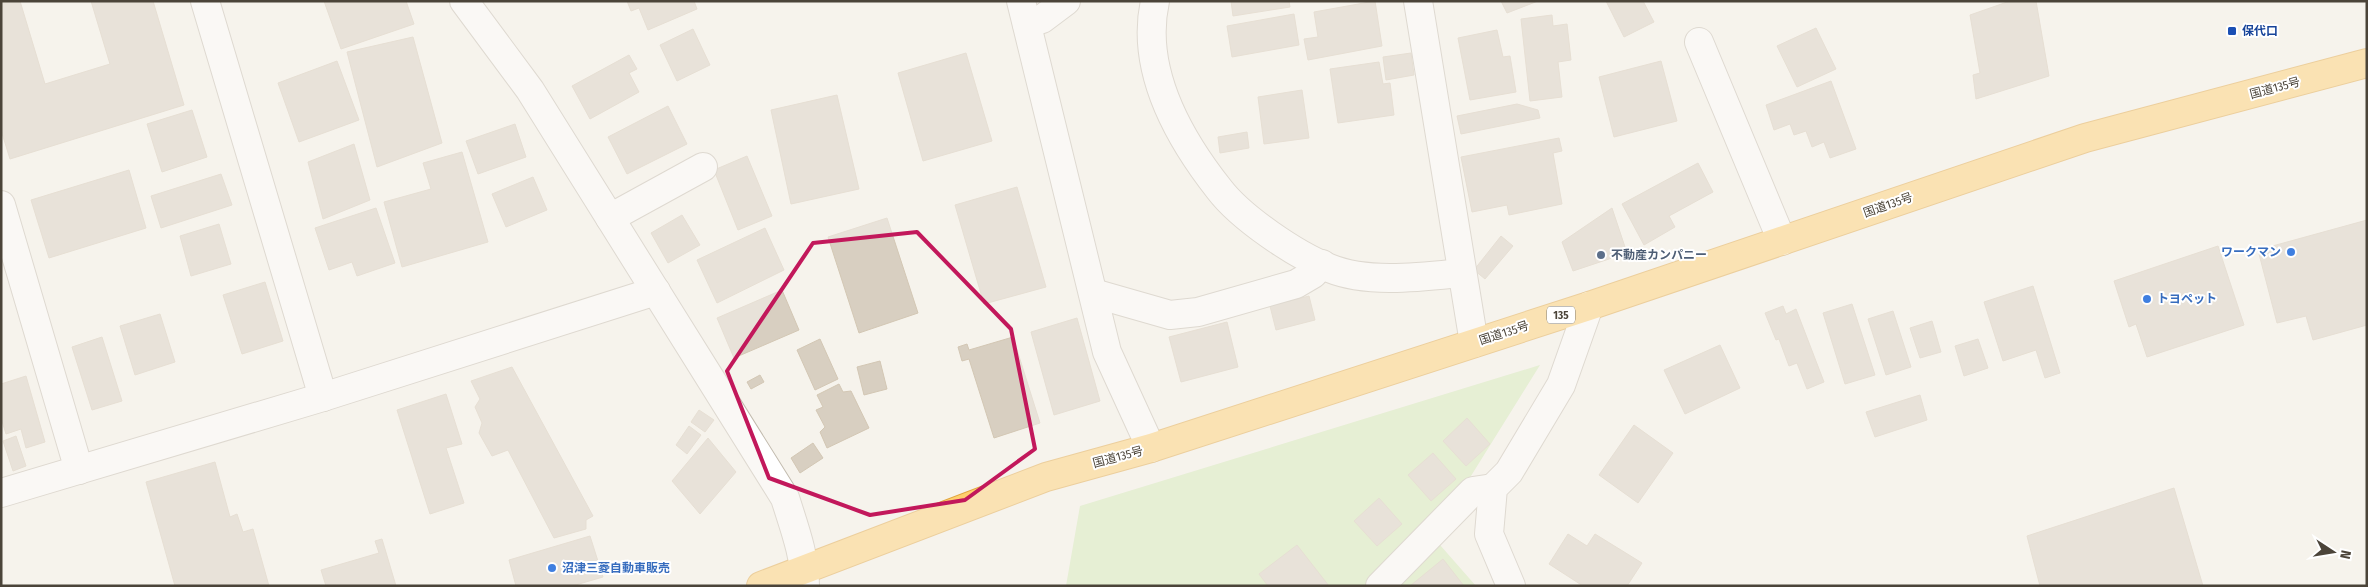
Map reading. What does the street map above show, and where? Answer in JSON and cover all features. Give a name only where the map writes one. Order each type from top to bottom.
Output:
[{"type":"highway","name":"国道135号","points":[[761,586],[805,577],[1046,476],[1151,448],[1589,306],[2084,138],[2367,63]]},
{"type":"street","points":[[205,1],[323,397]]},
{"type":"street","points":[[464,1],[530,90],[785,498],[805,577]]},
{"type":"street","points":[[1024,13],[1042,19],[1066,1]]},
{"type":"street","points":[[1155,1],[1150,22],[1156,72],[1176,125],[1220,190],[1256,224],[1297,251],[1331,269],[1358,276],[1409,278],[1461,273]]},
{"type":"street","points":[[1418,1],[1461,273],[1474,343]]},
{"type":"street","points":[[1024,13],[1107,352],[1151,448]]},
{"type":"street","points":[[1699,42],[1782,241]]},
{"type":"street","points":[[610,218],[703,167]]},
{"type":"street","points":[[1,206],[79,470]]},
{"type":"street","points":[[1093,293],[1170,315],[1198,312],[1296,284],[1313,274],[1322,264]]},
{"type":"street","points":[[1,493],[323,397],[656,291]]},
{"type":"street","points":[[1511,586],[1489,534],[1494,488],[1509,472],[1561,385],[1589,306]]},
{"type":"street","points":[[1380,586],[1473,491],[1494,488]]},
{"type":"highlighted area","points":[[917,232],[1011,329],[1035,449],[965,500],[870,515],[769,478],[727,371],[813,243]]},
{"type":"green space","points":[[1540,365],[1433,537],[1476,586],[1066,586],[1080,506]]},
{"type":"building","points":[[1,1],[20,1],[45,84],[110,64],[91,1],[153,1],[184,105],[10,159],[1,130]]},
{"type":"building","points":[[324,1],[406,1],[414,24],[341,49]]},
{"type":"building","points":[[627,1],[694,1],[697,9],[648,30],[639,8],[631,11]]},
{"type":"building","points":[[1231,1],[1289,1],[1290,7],[1233,16]]},
{"type":"building","points":[[1375,1],[1382,46],[1308,60],[1304,39],[1318,37],[1314,12]]},
{"type":"building","points":[[1501,1],[1538,1],[1507,13]]},
{"type":"building","points":[[1606,1],[1643,1],[1654,22],[1624,37]]},
{"type":"building","points":[[2010,1],[2036,1],[2049,76],[1976,99],[1973,75],[1980,73],[1970,15]]},
{"type":"building","points":[[1294,14],[1299,45],[1232,57],[1227,26]]},
{"type":"building","points":[[1552,15],[1553,26],[1567,24],[1571,60],[1558,62],[1562,97],[1530,101],[1521,19]]},
{"type":"building","points":[[1816,28],[1836,69],[1797,87],[1777,46]]},
{"type":"building","points":[[693,29],[710,65],[677,81],[660,45]]},
{"type":"building","points":[[1497,30],[1503,57],[1510,56],[1516,92],[1470,100],[1458,38]]},
{"type":"building","points":[[413,37],[442,143],[377,167],[347,52]]},
{"type":"building","points":[[966,53],[992,141],[923,161],[898,73]]},
{"type":"building","points":[[1411,53],[1414,75],[1386,80],[1383,57]]},
{"type":"building","points":[[629,55],[637,69],[629,73],[639,92],[590,119],[572,86]]},
{"type":"building","points":[[337,61],[359,120],[299,142],[278,83]]},
{"type":"building","points":[[1661,61],[1677,121],[1614,137],[1599,77]]},
{"type":"building","points":[[1379,62],[1383,84],[1390,83],[1394,115],[1338,123],[1330,69]]},
{"type":"building","points":[[1831,81],[1856,149],[1830,158],[1824,142],[1812,147],[1806,131],[1794,135],[1790,124],[1774,130],[1766,105]]},
{"type":"building","points":[[1302,90],[1309,138],[1264,144],[1258,97]]},
{"type":"building","points":[[837,95],[859,189],[791,204],[771,110]]},
{"type":"building","points":[[1517,104],[1538,110],[1540,118],[1461,134],[1457,116]]},
{"type":"building","points":[[668,106],[687,144],[627,174],[608,137]]},
{"type":"building","points":[[192,110],[207,157],[162,172],[147,124]]},
{"type":"building","points":[[515,124],[526,157],[478,174],[466,141]]},
{"type":"building","points":[[1247,132],[1249,148],[1220,153],[1218,137]]},
{"type":"building","points":[[1559,138],[1562,151],[1553,153],[1562,204],[1509,215],[1507,205],[1472,212],[1461,157]]},
{"type":"building","points":[[354,144],[370,200],[323,219],[308,162]]},
{"type":"building","points":[[462,152],[488,242],[402,267],[384,202],[431,189],[423,163]]},
{"type":"building","points":[[747,156],[772,216],[738,230],[714,170]]},
{"type":"building","points":[[1698,163],[1713,192],[1669,216],[1675,227],[1644,245],[1622,204]]},
{"type":"building","points":[[129,170],[146,228],[49,258],[31,200]]},
{"type":"building","points":[[221,174],[232,205],[161,228],[151,196]]},
{"type":"building","points":[[533,177],[547,210],[506,227],[492,194]]},
{"type":"building","points":[[1017,187],[1046,287],[984,304],[955,205]]},
{"type":"building","points":[[376,208],[395,263],[357,276],[352,262],[329,270],[315,228]]},
{"type":"building","points":[[1612,208],[1627,253],[1573,271],[1562,242]]},
{"type":"building","points":[[682,215],[700,245],[668,263],[651,233]]},
{"type":"building","points":[[887,218],[918,313],[859,333],[828,237]]},
{"type":"building","points":[[2367,220],[2367,325],[2313,340],[2306,316],[2277,323],[2258,250]]},
{"type":"building","points":[[219,224],[231,264],[191,276],[180,236]]},
{"type":"building","points":[[765,228],[784,270],[717,303],[697,260]]},
{"type":"building","points":[[1501,236],[1513,246],[1485,279],[1474,270]]},
{"type":"building","points":[[2218,246],[2244,325],[2147,357],[2136,324],[2129,327],[2114,281]]},
{"type":"building","points":[[265,282],[283,341],[242,354],[223,295]]},
{"type":"building","points":[[2033,286],[2060,373],[2045,378],[2036,350],[2003,361],[1984,302]]},
{"type":"building","points":[[782,290],[799,330],[734,358],[717,318]]},
{"type":"building","points":[[1309,296],[1315,320],[1276,330],[1270,306]]},
{"type":"building","points":[[1852,304],[1875,375],[1845,384],[1823,313]]},
{"type":"building","points":[[1783,306],[1786,314],[1796,309],[1824,382],[1807,389],[1797,363],[1789,366],[1779,339],[1776,340],[1765,313]]},
{"type":"building","points":[[1893,311],[1911,367],[1886,375],[1868,319]]},
{"type":"building","points":[[160,314],[175,362],[135,375],[120,326]]},
{"type":"building","points":[[1077,318],[1100,401],[1054,415],[1031,332]]},
{"type":"building","points":[[1932,321],[1941,352],[1920,358],[1910,328]]},
{"type":"building","points":[[1227,322],[1238,367],[1181,382],[1169,337]]},
{"type":"building","points":[[102,337],[122,401],[92,410],[72,347]]},
{"type":"building","points":[[1013,337],[1040,423],[994,438],[969,359],[962,361],[958,347],[967,344],[969,350]]},
{"type":"building","points":[[820,339],[838,379],[815,390],[797,350]]},
{"type":"building","points":[[1978,339],[1988,368],[1964,376],[1955,346]]},
{"type":"building","points":[[1720,345],[1740,388],[1685,414],[1664,370]]},
{"type":"building","points":[[880,361],[887,389],[864,395],[857,367]]},
{"type":"building","points":[[512,367],[593,516],[586,520],[586,529],[554,538],[508,450],[492,456],[479,433],[482,423],[475,407],[480,399],[471,381]]},
{"type":"building","points":[[760,375],[764,382],[751,389],[747,382]]},
{"type":"building","points":[[26,376],[45,442],[26,448],[21,429],[6,434],[1,418],[1,384]]},
{"type":"building","points":[[839,384],[843,392],[851,391],[869,428],[827,448],[820,432],[825,427],[816,410],[823,407],[817,395]]},
{"type":"building","points":[[446,394],[462,444],[446,448],[464,503],[430,514],[397,410]]},
{"type":"building","points":[[1920,395],[1927,420],[1875,437],[1866,412]]},
{"type":"building","points":[[699,410],[714,420],[705,432],[691,422]]},
{"type":"building","points":[[1467,418],[1490,444],[1466,466],[1443,441]]},
{"type":"building","points":[[1634,425],[1673,453],[1638,503],[1599,475]]},
{"type":"building","points":[[689,426],[701,435],[687,454],[676,445]]},
{"type":"building","points":[[16,436],[26,466],[13,471],[3,441]]},
{"type":"building","points":[[708,438],[736,472],[700,514],[672,481]]},
{"type":"building","points":[[813,443],[823,458],[800,473],[791,458]]},
{"type":"building","points":[[1433,453],[1456,479],[1431,501],[1408,475]]},
{"type":"building","points":[[215,462],[230,517],[237,514],[243,532],[253,529],[269,586],[175,586],[146,482]]},
{"type":"building","points":[[2174,488],[2203,586],[2040,586],[2027,536]]},
{"type":"building","points":[[1379,498],[1402,524],[1377,546],[1354,521]]},
{"type":"building","points":[[1568,534],[1587,546],[1595,534],[1642,563],[1627,586],[1583,586],[1549,564]]},
{"type":"building","points":[[590,536],[603,577],[572,586],[516,586],[509,560]]},
{"type":"building","points":[[382,539],[396,586],[326,586],[321,570],[379,553],[375,541]]},
{"type":"building","points":[[1297,545],[1329,586],[1268,586],[1259,574]]},
{"type":"building","points":[[1443,559],[1464,586],[1410,586]]},
{"type":"place","name":"保代口","points":[[2232,31]]},
{"type":"place","name":"ワークマン","points":[[2291,252]]},
{"type":"place","name":"不動産カンパニー","points":[[1601,255]]},
{"type":"place","name":"トヨペット","points":[[2147,299]]},
{"type":"place","name":"沼津三菱自動車販売","points":[[552,568]]}]
